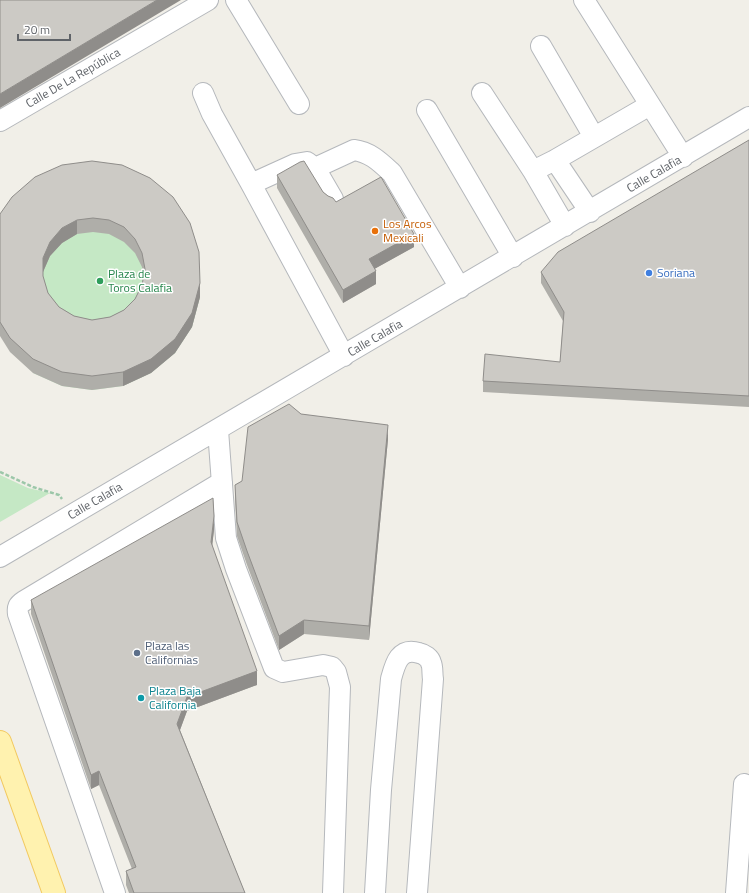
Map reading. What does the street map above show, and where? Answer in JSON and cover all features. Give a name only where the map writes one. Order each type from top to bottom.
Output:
[{"type":"main road","points":[[0,742],[54,893]]},
{"type":"street","name":"Calle De La República","points":[[0,120],[208,0]]},
{"type":"street","points":[[236,0],[299,104]]},
{"type":"street","points":[[584,0],[683,157]]},
{"type":"street","points":[[541,46],[594,137]]},
{"type":"street","points":[[202,93],[344,356]]},
{"type":"street","points":[[482,93],[533,171],[565,226]]},
{"type":"street","points":[[533,171],[555,160],[650,105]]},
{"type":"street","points":[[427,110],[513,257]]},
{"type":"street","name":"Calle Calafia","points":[[0,557],[590,212],[749,117]]},
{"type":"street","points":[[316,168],[354,150],[370,155],[379,161],[392,173],[460,288]]},
{"type":"street","points":[[555,160],[590,212]]},
{"type":"street","points":[[251,184],[301,162],[307,162],[316,168],[333,199]]},
{"type":"street","points":[[218,430],[226,538],[229,550],[274,668],[283,672],[319,666],[332,667],[336,672],[340,687],[333,893]]},
{"type":"street","points":[[115,893],[17,608],[19,604],[222,482]]},
{"type":"street","points":[[375,893],[381,790],[391,679],[395,664],[401,655],[408,652],[415,652],[427,657],[431,662],[433,679],[417,893]]},
{"type":"street","points":[[736,893],[744,784]]},
{"type":"path","points":[[0,472],[33,487],[59,495],[73,514]]},
{"type":"green space","name":"Plaza de Toros Calafia","points":[[35,191],[199,266],[200,297],[192,327],[175,353],[151,373],[123,386],[92,390],[62,386],[33,373]]},
{"type":"green space","points":[[0,475],[28,488],[50,493],[0,522]]},
{"type":"building","points":[[0,0],[157,0],[0,94]]},
{"type":"building","name":"Soriana","points":[[749,140],[749,396],[483,381],[485,354],[560,362],[564,312],[541,272],[558,252]]},
{"type":"building","name":"Plaza de Toros Calafia","points":[[92,161],[122,165],[150,178],[173,197],[190,223],[199,252],[200,283],[192,313],[175,339],[151,359],[123,372],[92,376],[62,372],[33,359],[10,338],[0,322],[0,214],[12,197],[35,177],[62,165]],"holes":[[[93,218],[109,220],[124,227],[135,239],[142,253],[145,269],[142,285],[135,299],[124,310],[110,317],[92,320],[74,316],[59,307],[48,293],[43,276],[43,258],[50,242],[62,228],[77,220]]]},
{"type":"building","points":[[304,161],[323,192],[333,198],[336,202],[381,177],[414,234],[369,259],[376,271],[343,290],[277,175]]},
{"type":"building","points":[[289,404],[301,414],[388,425],[369,626],[304,620],[279,636],[247,551],[237,522],[235,485],[242,481],[248,427]]},
{"type":"building","name":"Plaza Baja California","points":[[213,498],[214,516],[211,542],[257,671],[187,697],[177,724],[245,893],[134,893],[126,871],[136,867],[99,771],[91,775],[31,600]]},
{"type":"place","name":"Los Arcos Mexicali","points":[[375,231]]},
{"type":"place","name":"Soriana","points":[[649,273]]},
{"type":"place","name":"Plaza de Toros Calafia","points":[[100,281]]},
{"type":"place","name":"Plaza las Californias","points":[[137,653]]},
{"type":"place","name":"Plaza Baja California","points":[[141,698]]}]
